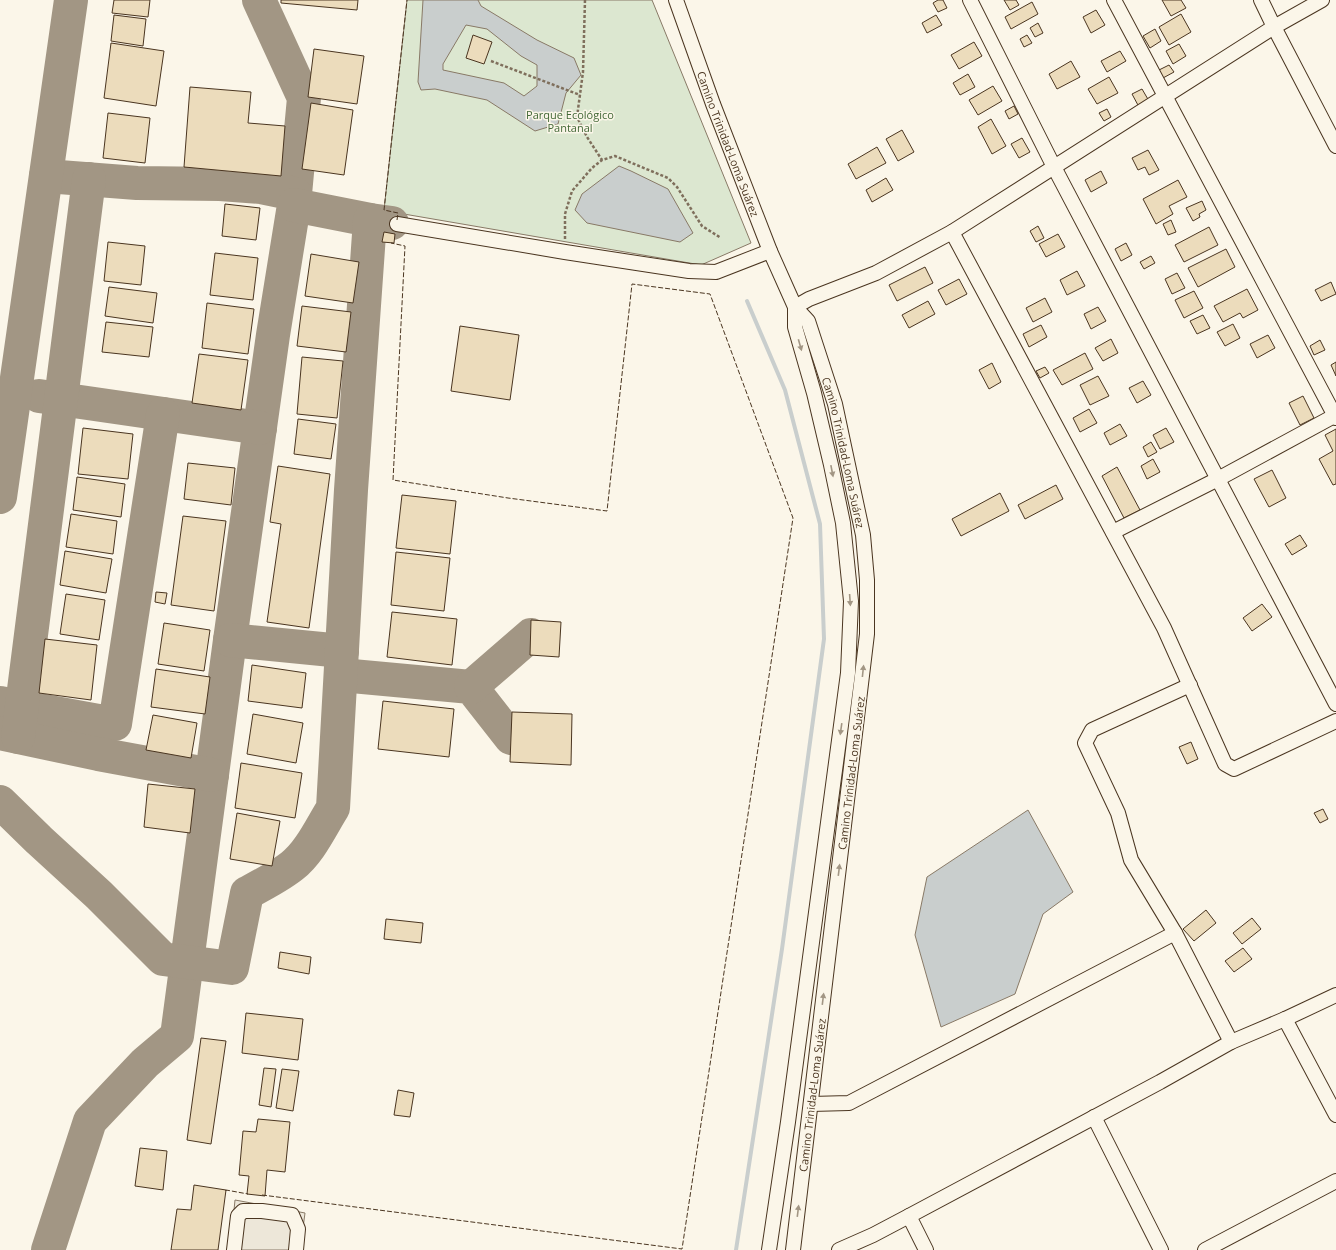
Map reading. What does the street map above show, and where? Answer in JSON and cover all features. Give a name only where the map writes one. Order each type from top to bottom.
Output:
[{"type":"street","name":"Camino Trinidad-Loma Suárez","points":[[676,0],[713,104],[770,251],[795,307],[808,321],[835,404],[863,535],[867,580],[867,634],[793,1250]]},
{"type":"street","points":[[970,0],[1054,167],[1336,704]]},
{"type":"street","points":[[1113,532],[1336,417],[1114,0]]},
{"type":"street","points":[[1261,0],[1336,146]]},
{"type":"street","points":[[795,307],[809,299],[876,273],[952,232],[1274,27],[1322,0]]},
{"type":"street","points":[[397,224],[689,271],[716,272],[770,251]]},
{"type":"street","points":[[952,232],[1164,628],[1225,764],[1234,769],[1336,721]]},
{"type":"street","name":"Camino Trinidad-Loma Suárez","points":[[769,1250],[790,1107],[847,681],[850,641],[851,602],[843,523],[814,393],[795,327],[795,307]]},
{"type":"street","points":[[1190,685],[1092,730],[1086,743],[1118,813],[1131,860],[1175,933],[1231,1042]]},
{"type":"street","points":[[811,1104],[849,1103],[1175,933]]},
{"type":"street","points":[[839,1250],[873,1235],[1094,1118],[1231,1042],[1336,995]]},
{"type":"street","points":[[1285,1019],[1336,1115]]},
{"type":"street","points":[[1094,1118],[1161,1250]]},
{"type":"street","points":[[1205,1250],[1336,1181]]},
{"type":"street","points":[[234,1250],[238,1216],[243,1211],[262,1211],[292,1215],[298,1228],[296,1250]]},
{"type":"street","points":[[909,1216],[926,1250]]},
{"type":"path","points":[[584,0],[583,72],[578,117],[587,137],[602,160]]},
{"type":"path","points":[[491,60],[580,95]]},
{"type":"path","points":[[565,252],[565,214],[572,191],[592,168],[602,160],[615,156],[668,178],[677,187],[702,226],[721,238]]},
{"type":"green space","name":"Parque Ecológico Pantanal","points":[[407,0],[652,0],[751,243],[701,265],[384,210]]},
{"type":"shaded area","points":[[423,0],[478,0],[481,6],[537,40],[574,58],[581,75],[566,93],[558,124],[535,131],[487,100],[435,89],[421,90],[418,82]],"holes":[[[466,25],[487,29],[521,56],[537,65],[537,86],[524,96],[504,83],[443,70],[443,64]]]},
{"type":"shaded area","points":[[619,166],[668,189],[693,233],[680,242],[587,223],[575,210],[582,194]]},
{"type":"shaded area","points":[[1028,810],[1073,892],[1043,914],[1015,994],[941,1027],[915,935],[927,877]]},
{"type":"shaded area","points":[[235,1200],[305,1213],[300,1250],[230,1250]]},
{"type":"building","points":[[114,0],[150,0],[148,17],[112,13]]},
{"type":"building","points":[[281,0],[358,0],[357,10],[281,3]]},
{"type":"building","points":[[938,0],[943,0],[947,8],[938,12],[933,3]]},
{"type":"building","points":[[1004,0],[1016,0],[1019,5],[1010,10]]},
{"type":"building","points":[[1162,0],[1181,0],[1186,8],[1171,16]]},
{"type":"building","points":[[1032,2],[1038,14],[1011,29],[1005,17]]},
{"type":"building","points":[[1096,10],[1105,25],[1091,33],[1083,17]]},
{"type":"building","points":[[1181,14],[1191,32],[1169,45],[1159,27]]},
{"type":"building","points":[[114,15],[146,19],[143,46],[111,41]]},
{"type":"building","points":[[936,15],[942,25],[927,33],[922,23]]},
{"type":"building","points":[[1038,23],[1043,33],[1035,37],[1030,28]]},
{"type":"building","points":[[1155,29],[1161,41],[1150,48],[1143,36]]},
{"type":"building","points":[[473,35],[492,42],[484,64],[466,58]]},
{"type":"building","points":[[1027,35],[1032,43],[1024,47],[1020,39]]},
{"type":"building","points":[[974,42],[982,56],[959,69],[951,55]]},
{"type":"building","points":[[111,43],[164,51],[156,106],[104,98]]},
{"type":"building","points":[[1179,44],[1186,56],[1173,64],[1166,51]]},
{"type":"building","points":[[314,49],[364,56],[357,104],[308,97]]},
{"type":"building","points":[[1120,51],[1126,61],[1107,72],[1101,61]]},
{"type":"building","points":[[1071,61],[1080,77],[1057,89],[1049,74]]},
{"type":"building","points":[[1169,65],[1174,72],[1163,78],[1159,70]]},
{"type":"building","points":[[968,74],[975,87],[960,95],[953,83]]},
{"type":"building","points":[[1109,77],[1118,93],[1097,104],[1088,89]]},
{"type":"building","points":[[993,86],[1002,101],[978,115],[969,100]]},
{"type":"building","points":[[190,87],[251,92],[248,123],[285,126],[281,176],[184,167]]},
{"type":"building","points":[[1142,89],[1149,101],[1139,107],[1132,94]]},
{"type":"building","points":[[311,103],[353,110],[344,175],[302,169]]},
{"type":"building","points":[[1014,106],[1018,114],[1009,119],[1005,111]]},
{"type":"building","points":[[1107,109],[1111,117],[1104,121],[1099,113]]},
{"type":"building","points":[[108,113],[150,118],[145,163],[103,158]]},
{"type":"building","points":[[991,119],[1006,146],[992,154],[978,127]]},
{"type":"building","points":[[902,130],[914,152],[898,161],[886,139]]},
{"type":"building","points":[[1022,138],[1030,152],[1019,158],[1011,144]]},
{"type":"building","points":[[877,147],[886,163],[856,179],[848,164]]},
{"type":"building","points":[[1148,150],[1159,170],[1149,175],[1145,167],[1138,170],[1132,158]]},
{"type":"building","points":[[1101,171],[1107,183],[1091,192],[1085,180]]},
{"type":"building","points":[[886,178],[893,190],[872,202],[866,190]]},
{"type":"building","points":[[1178,180],[1187,197],[1169,206],[1173,214],[1156,224],[1143,199]]},
{"type":"building","points":[[1202,201],[1206,210],[1199,214],[1200,217],[1193,221],[1186,208]]},
{"type":"building","points":[[225,204],[260,208],[256,240],[222,236]]},
{"type":"building","points":[[1171,220],[1176,232],[1168,235],[1163,224]]},
{"type":"building","points":[[1038,226],[1044,238],[1036,242],[1030,231]]},
{"type":"building","points":[[1209,227],[1218,245],[1184,262],[1175,245]]},
{"type":"building","points":[[384,232],[395,234],[394,243],[382,242]]},
{"type":"building","points":[[1058,234],[1065,247],[1046,257],[1039,244]]},
{"type":"building","points":[[108,242],[145,246],[141,285],[104,281]]},
{"type":"building","points":[[1126,243],[1132,255],[1121,261],[1115,249]]},
{"type":"building","points":[[1226,249],[1235,267],[1198,287],[1188,268]]},
{"type":"building","points":[[215,253],[258,258],[253,300],[210,295]]},
{"type":"building","points":[[311,254],[359,262],[353,303],[305,296]]},
{"type":"building","points":[[1151,256],[1155,263],[1144,269],[1140,262]]},
{"type":"building","points":[[925,267],[933,283],[897,301],[889,285]]},
{"type":"building","points":[[1077,271],[1085,286],[1067,295],[1060,280]]},
{"type":"building","points":[[1177,273],[1185,288],[1172,294],[1165,279]]},
{"type":"building","points":[[959,279],[967,294],[946,305],[938,290]]},
{"type":"building","points":[[1331,282],[1336,294],[1321,301],[1315,290]]},
{"type":"building","points":[[109,287],[157,293],[153,323],[105,316]]},
{"type":"building","points":[[1247,289],[1258,310],[1243,318],[1240,313],[1223,322],[1214,306]]},
{"type":"building","points":[[1194,291],[1203,308],[1184,318],[1175,300]]},
{"type":"building","points":[[1045,298],[1052,312],[1033,322],[1026,308]]},
{"type":"building","points":[[928,301],[935,314],[909,328],[902,315]]},
{"type":"building","points":[[207,303],[254,309],[248,354],[202,348]]},
{"type":"building","points":[[302,306],[351,312],[346,352],[297,346]]},
{"type":"building","points":[[1098,307],[1106,321],[1091,329],[1084,314]]},
{"type":"building","points":[[1203,315],[1210,328],[1197,334],[1190,321]]},
{"type":"building","points":[[106,322],[153,327],[149,357],[102,352]]},
{"type":"building","points":[[1233,324],[1240,338],[1225,346],[1217,332]]},
{"type":"building","points":[[1041,325],[1047,337],[1029,347],[1023,334]]},
{"type":"building","points":[[460,326],[519,335],[510,400],[451,391]]},
{"type":"building","points":[[1268,335],[1275,348],[1257,358],[1250,344]]},
{"type":"building","points":[[1111,339],[1118,353],[1103,361],[1095,348]]},
{"type":"building","points":[[1320,340],[1325,350],[1314,355],[1310,346]]},
{"type":"building","points":[[1085,353],[1093,369],[1062,385],[1053,370]]},
{"type":"building","points":[[199,354],[248,360],[241,410],[192,403]]},
{"type":"building","points":[[302,357],[343,361],[337,418],[297,414]]},
{"type":"building","points":[[1336,362],[1336,376],[1331,365]]},
{"type":"building","points":[[992,363],[1001,382],[989,389],[979,370]]},
{"type":"building","points":[[1045,367],[1049,373],[1040,378],[1036,371]]},
{"type":"building","points":[[1098,376],[1109,396],[1090,405],[1080,385]]},
{"type":"building","points":[[1143,381],[1151,395],[1137,403],[1129,388]]},
{"type":"building","points":[[1303,396],[1314,418],[1300,425],[1289,403]]},
{"type":"building","points":[[1089,409],[1097,423],[1080,432],[1073,418]]},
{"type":"building","points":[[298,419],[336,424],[331,459],[294,454]]},
{"type":"building","points":[[1120,424],[1127,436],[1110,445],[1104,433]]},
{"type":"building","points":[[83,428],[133,434],[128,479],[78,474]]},
{"type":"building","points":[[1166,428],[1174,442],[1160,449],[1153,435]]},
{"type":"building","points":[[1336,429],[1336,484],[1333,485],[1319,459],[1333,451],[1325,435]]},
{"type":"building","points":[[1151,442],[1157,452],[1148,457],[1143,447]]},
{"type":"building","points":[[1153,459],[1160,472],[1147,479],[1141,466]]},
{"type":"building","points":[[188,463],[235,468],[231,505],[184,499]]},
{"type":"building","points":[[278,466],[330,474],[309,628],[267,622],[281,524],[270,522]]},
{"type":"building","points":[[1117,467],[1140,510],[1124,518],[1102,476]]},
{"type":"building","points":[[1272,470],[1286,498],[1269,507],[1254,479]]},
{"type":"building","points":[[77,477],[125,484],[121,517],[73,510]]},
{"type":"building","points":[[1056,485],[1063,499],[1025,519],[1018,505]]},
{"type":"building","points":[[1000,493],[1009,511],[961,536],[952,519]]},
{"type":"building","points":[[402,495],[456,501],[450,554],[396,548]]},
{"type":"building","points":[[71,514],[117,521],[113,554],[66,547]]},
{"type":"building","points":[[183,516],[226,521],[214,611],[171,605]]},
{"type":"building","points":[[1300,535],[1307,546],[1292,555],[1285,544]]},
{"type":"building","points":[[65,551],[112,559],[106,593],[60,585]]},
{"type":"building","points":[[396,552],[450,558],[444,611],[391,605]]},
{"type":"building","points":[[156,592],[167,593],[165,604],[155,602]]},
{"type":"building","points":[[66,594],[105,600],[99,640],[60,634]]},
{"type":"building","points":[[1262,604],[1272,617],[1252,631],[1243,618]]},
{"type":"building","points":[[392,612],[457,619],[452,665],[387,657]]},
{"type":"building","points":[[531,620],[561,622],[559,657],[530,655]]},
{"type":"building","points":[[164,623],[210,630],[204,671],[158,664]]},
{"type":"building","points":[[45,639],[97,645],[91,700],[39,693]]},
{"type":"building","points":[[252,665],[306,673],[302,708],[248,701]]},
{"type":"building","points":[[156,669],[210,677],[205,714],[151,707]]},
{"type":"building","points":[[383,701],[454,709],[449,757],[378,749]]},
{"type":"building","points":[[512,712],[572,714],[571,765],[510,762]]},
{"type":"building","points":[[253,714],[303,723],[296,763],[247,754]]},
{"type":"building","points":[[153,715],[197,723],[191,758],[146,750]]},
{"type":"building","points":[[1191,742],[1198,759],[1187,764],[1179,747]]},
{"type":"building","points":[[241,763],[302,773],[295,818],[235,808]]},
{"type":"building","points":[[148,784],[195,789],[190,833],[144,827]]},
{"type":"building","points":[[1323,809],[1328,819],[1320,823],[1314,813]]},
{"type":"building","points":[[237,813],[280,821],[272,866],[230,859]]},
{"type":"building","points":[[1206,910],[1216,923],[1194,941],[1183,929]]},
{"type":"building","points":[[1252,918],[1261,929],[1242,944],[1233,933]]},
{"type":"building","points":[[386,919],[423,923],[421,943],[384,939]]},
{"type":"building","points":[[1243,948],[1252,959],[1234,972],[1225,961]]},
{"type":"building","points":[[280,952],[311,957],[309,974],[278,968]]},
{"type":"building","points":[[246,1013],[303,1019],[298,1060],[242,1053]]},
{"type":"building","points":[[201,1038],[226,1041],[211,1144],[187,1140]]},
{"type":"building","points":[[264,1068],[276,1069],[271,1107],[259,1105]]},
{"type":"building","points":[[282,1069],[299,1071],[293,1111],[276,1108]]},
{"type":"building","points":[[398,1090],[414,1093],[410,1117],[394,1115]]},
{"type":"building","points":[[258,1119],[290,1122],[285,1172],[267,1170],[265,1196],[247,1194],[249,1176],[239,1175],[243,1131],[256,1132]]},
{"type":"building","points":[[140,1148],[167,1151],[163,1190],[135,1186]]},
{"type":"building","points":[[194,1185],[226,1190],[218,1250],[171,1250],[177,1209],[191,1210]]},
{"type":"waterway","points":[[736,1250],[782,949],[824,639],[820,524],[785,390],[747,301]]},
{"type":"taxiway","points":[[0,497],[71,0]]},
{"type":"taxiway","points":[[259,0],[304,98],[295,194]]},
{"type":"taxiway","points":[[46,176],[137,183],[220,184],[261,187],[295,194],[273,335],[230,640],[177,1036],[145,1063],[90,1121],[48,1250]]},
{"type":"taxiway","points":[[18,737],[89,179]]},
{"type":"taxiway","points":[[294,205],[392,223]]},
{"type":"taxiway","points":[[0,802],[99,895],[163,959],[232,968],[247,893],[276,877],[292,866],[304,854],[315,839],[333,808],[351,490],[370,220]]},
{"type":"taxiway","points":[[39,396],[260,428]]},
{"type":"taxiway","points":[[0,703],[115,724],[163,414]]},
{"type":"taxiway","points":[[471,687],[531,635]]},
{"type":"taxiway","points":[[230,640],[342,651]]},
{"type":"taxiway","points":[[341,675],[471,687],[511,738]]},
{"type":"taxiway","points":[[0,733],[98,754],[212,775]]},
{"type":"fence","points":[[397,220],[398,213],[384,210],[407,0]]},
{"type":"fence","points":[[262,1195],[682,1249],[793,518],[710,294],[632,284],[607,511],[508,498],[393,480],[405,246],[391,243]]},
{"type":"fence","points":[[226,1191],[248,1194]]}]
